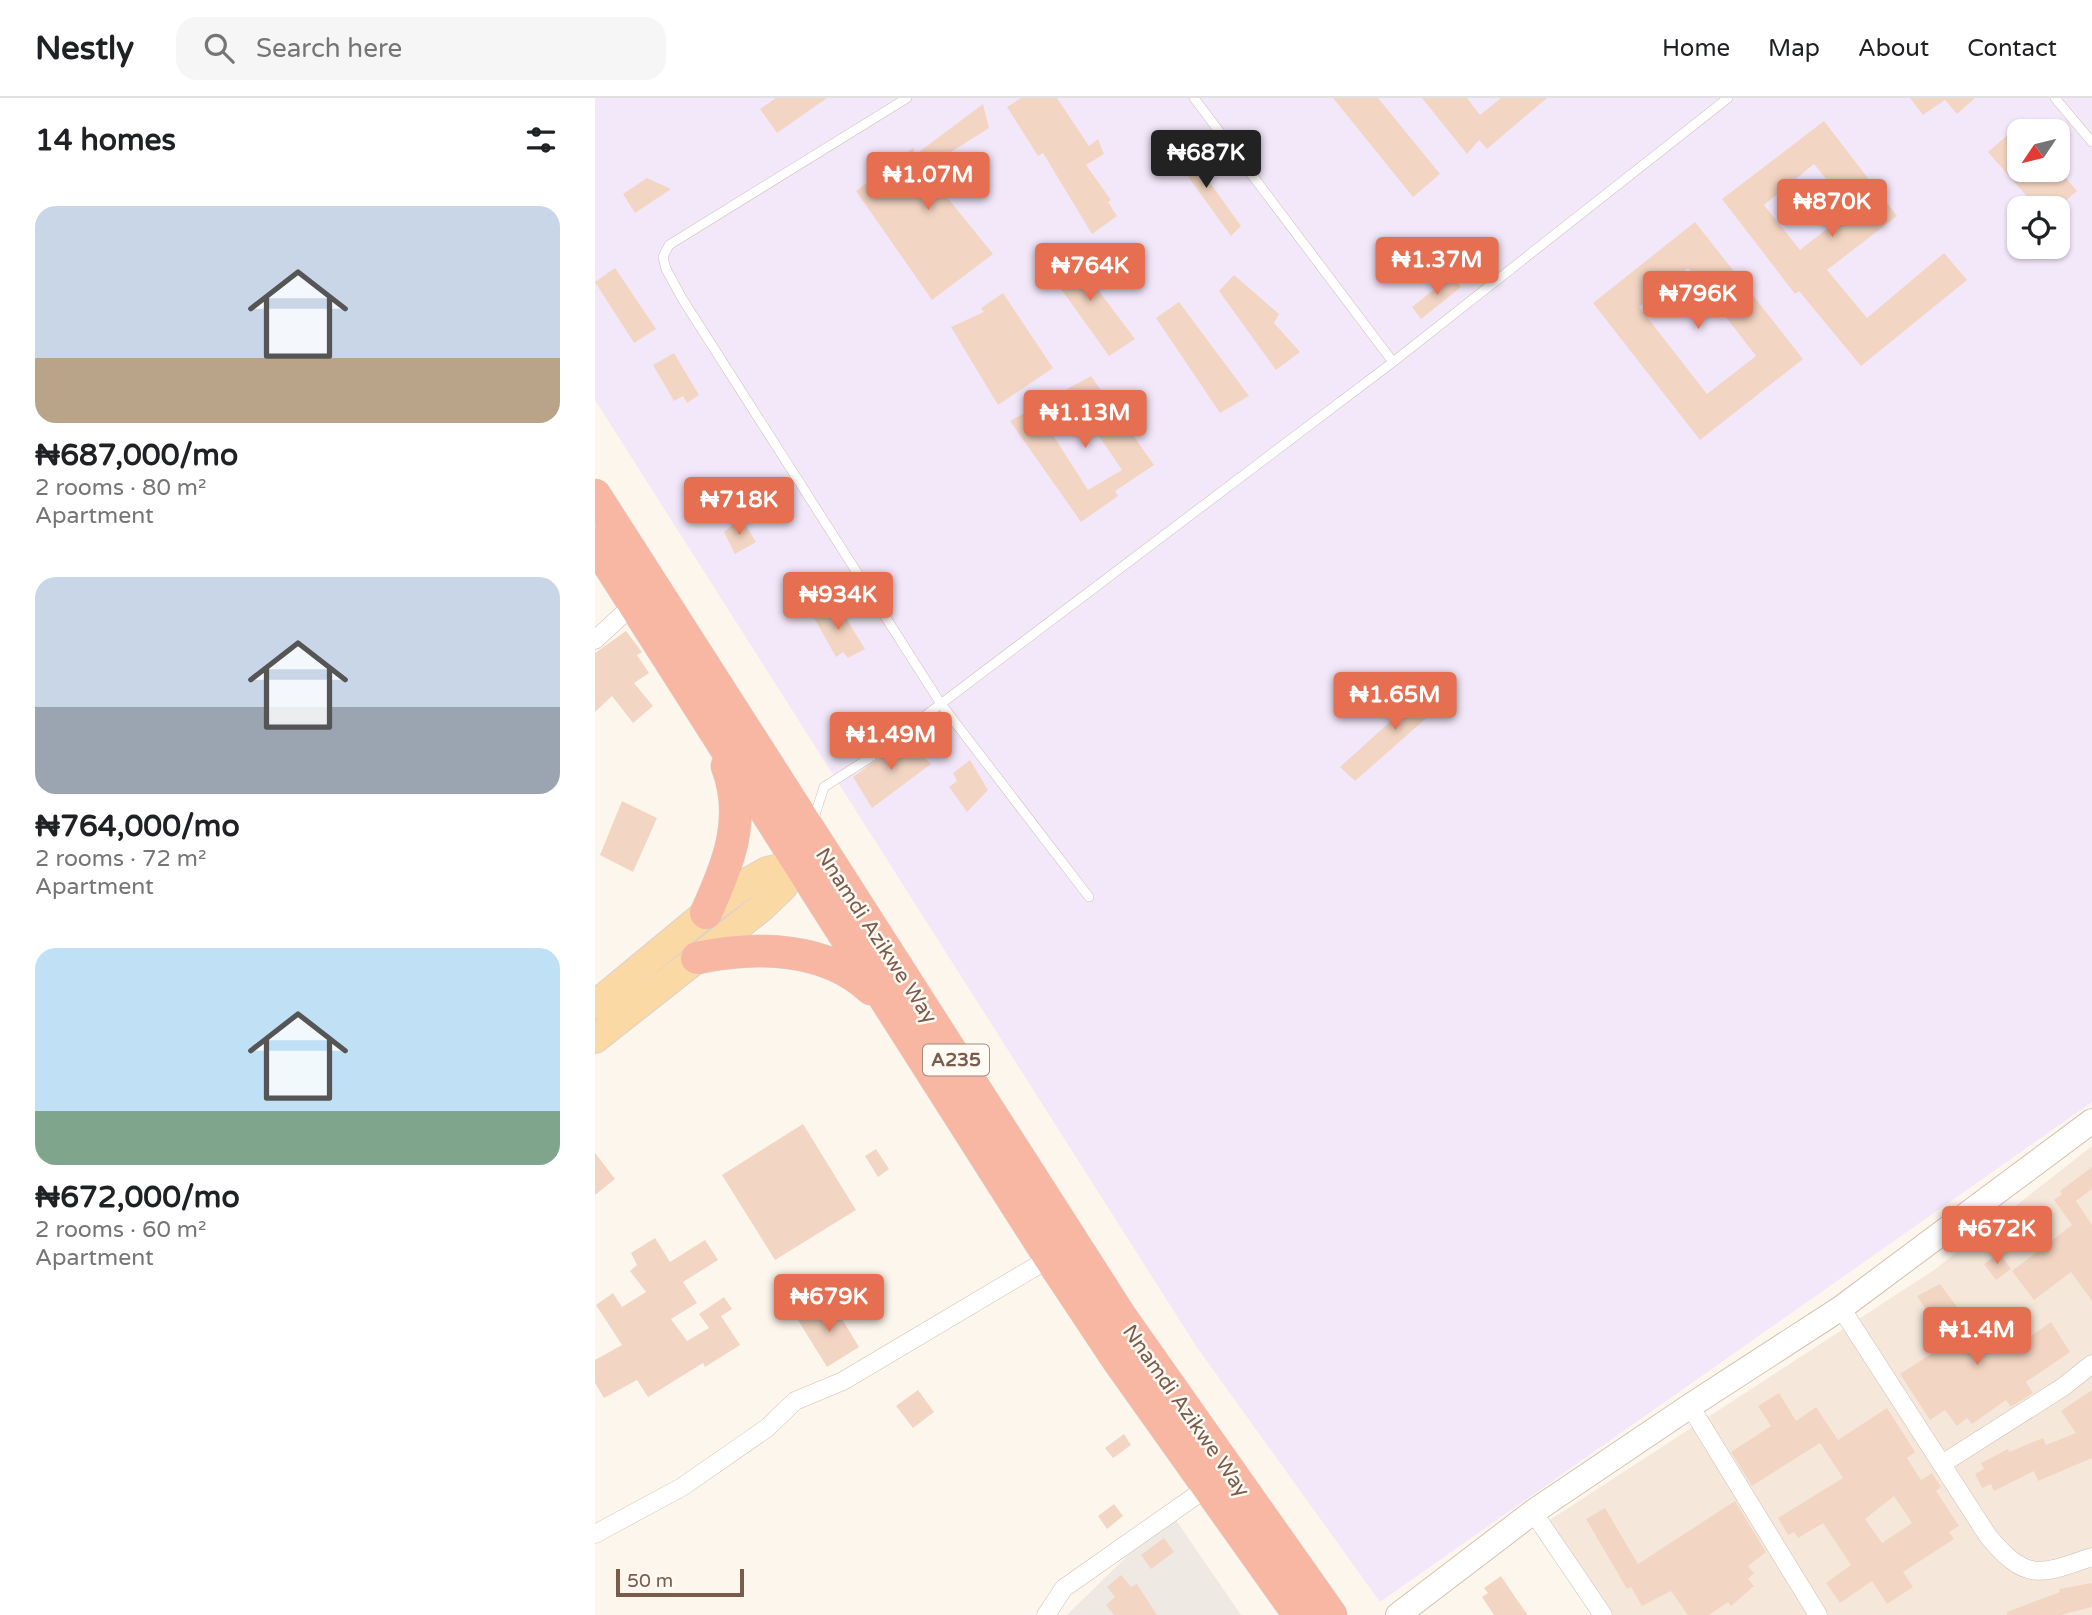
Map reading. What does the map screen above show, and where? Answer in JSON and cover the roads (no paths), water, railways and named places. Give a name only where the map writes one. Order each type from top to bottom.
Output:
[{"type":"highway","name":"Nnamdi Azikwe Way","points":[[595,495],[1121,1317],[1331,1615]]},
{"type":"highway","name":"Nnamdi Azikwe Way","points":[[595,543],[1050,1258],[1117,1359],[1299,1615]]},
{"type":"highway","points":[[706,913],[727,866],[735,833],[735,800],[729,771],[709,723]]},
{"type":"highway","points":[[697,958],[730,951],[759,951],[814,958],[840,967],[862,980],[899,1020]]},
{"type":"main road","points":[[595,1039],[761,908],[782,888],[797,864],[792,819],[774,776]]},
{"type":"main road","points":[[596,1003],[706,913],[767,871],[797,864],[829,876],[849,894]]},
{"type":"street","points":[[595,640],[634,604]]},
{"type":"street","points":[[1398,1615],[1534,1512],[1841,1308],[2092,1121]]},
{"type":"street","points":[[595,1534],[682,1487],[767,1428],[795,1401],[843,1381],[1050,1258]]},
{"type":"street","points":[[1841,1308],[1988,1536],[2005,1557],[2025,1570],[2050,1571],[2092,1557]]},
{"type":"street","points":[[1942,1464],[2063,1387],[2092,1364]]},
{"type":"street","points":[[1690,1406],[1818,1615]]},
{"type":"street","points":[[1045,1615],[1064,1588],[1208,1487]]},
{"type":"street","points":[[1534,1512],[1603,1615]]},
{"type":"lane","points":[[907,98],[669,245],[663,257],[666,269],[683,300],[941,704],[1089,897]]},
{"type":"lane","points":[[810,833],[824,787],[868,759],[1393,362],[1728,98]]},
{"type":"lane","points":[[2055,98],[2092,142]]},
{"type":"lane","points":[[1199,100],[1393,362]]}]
